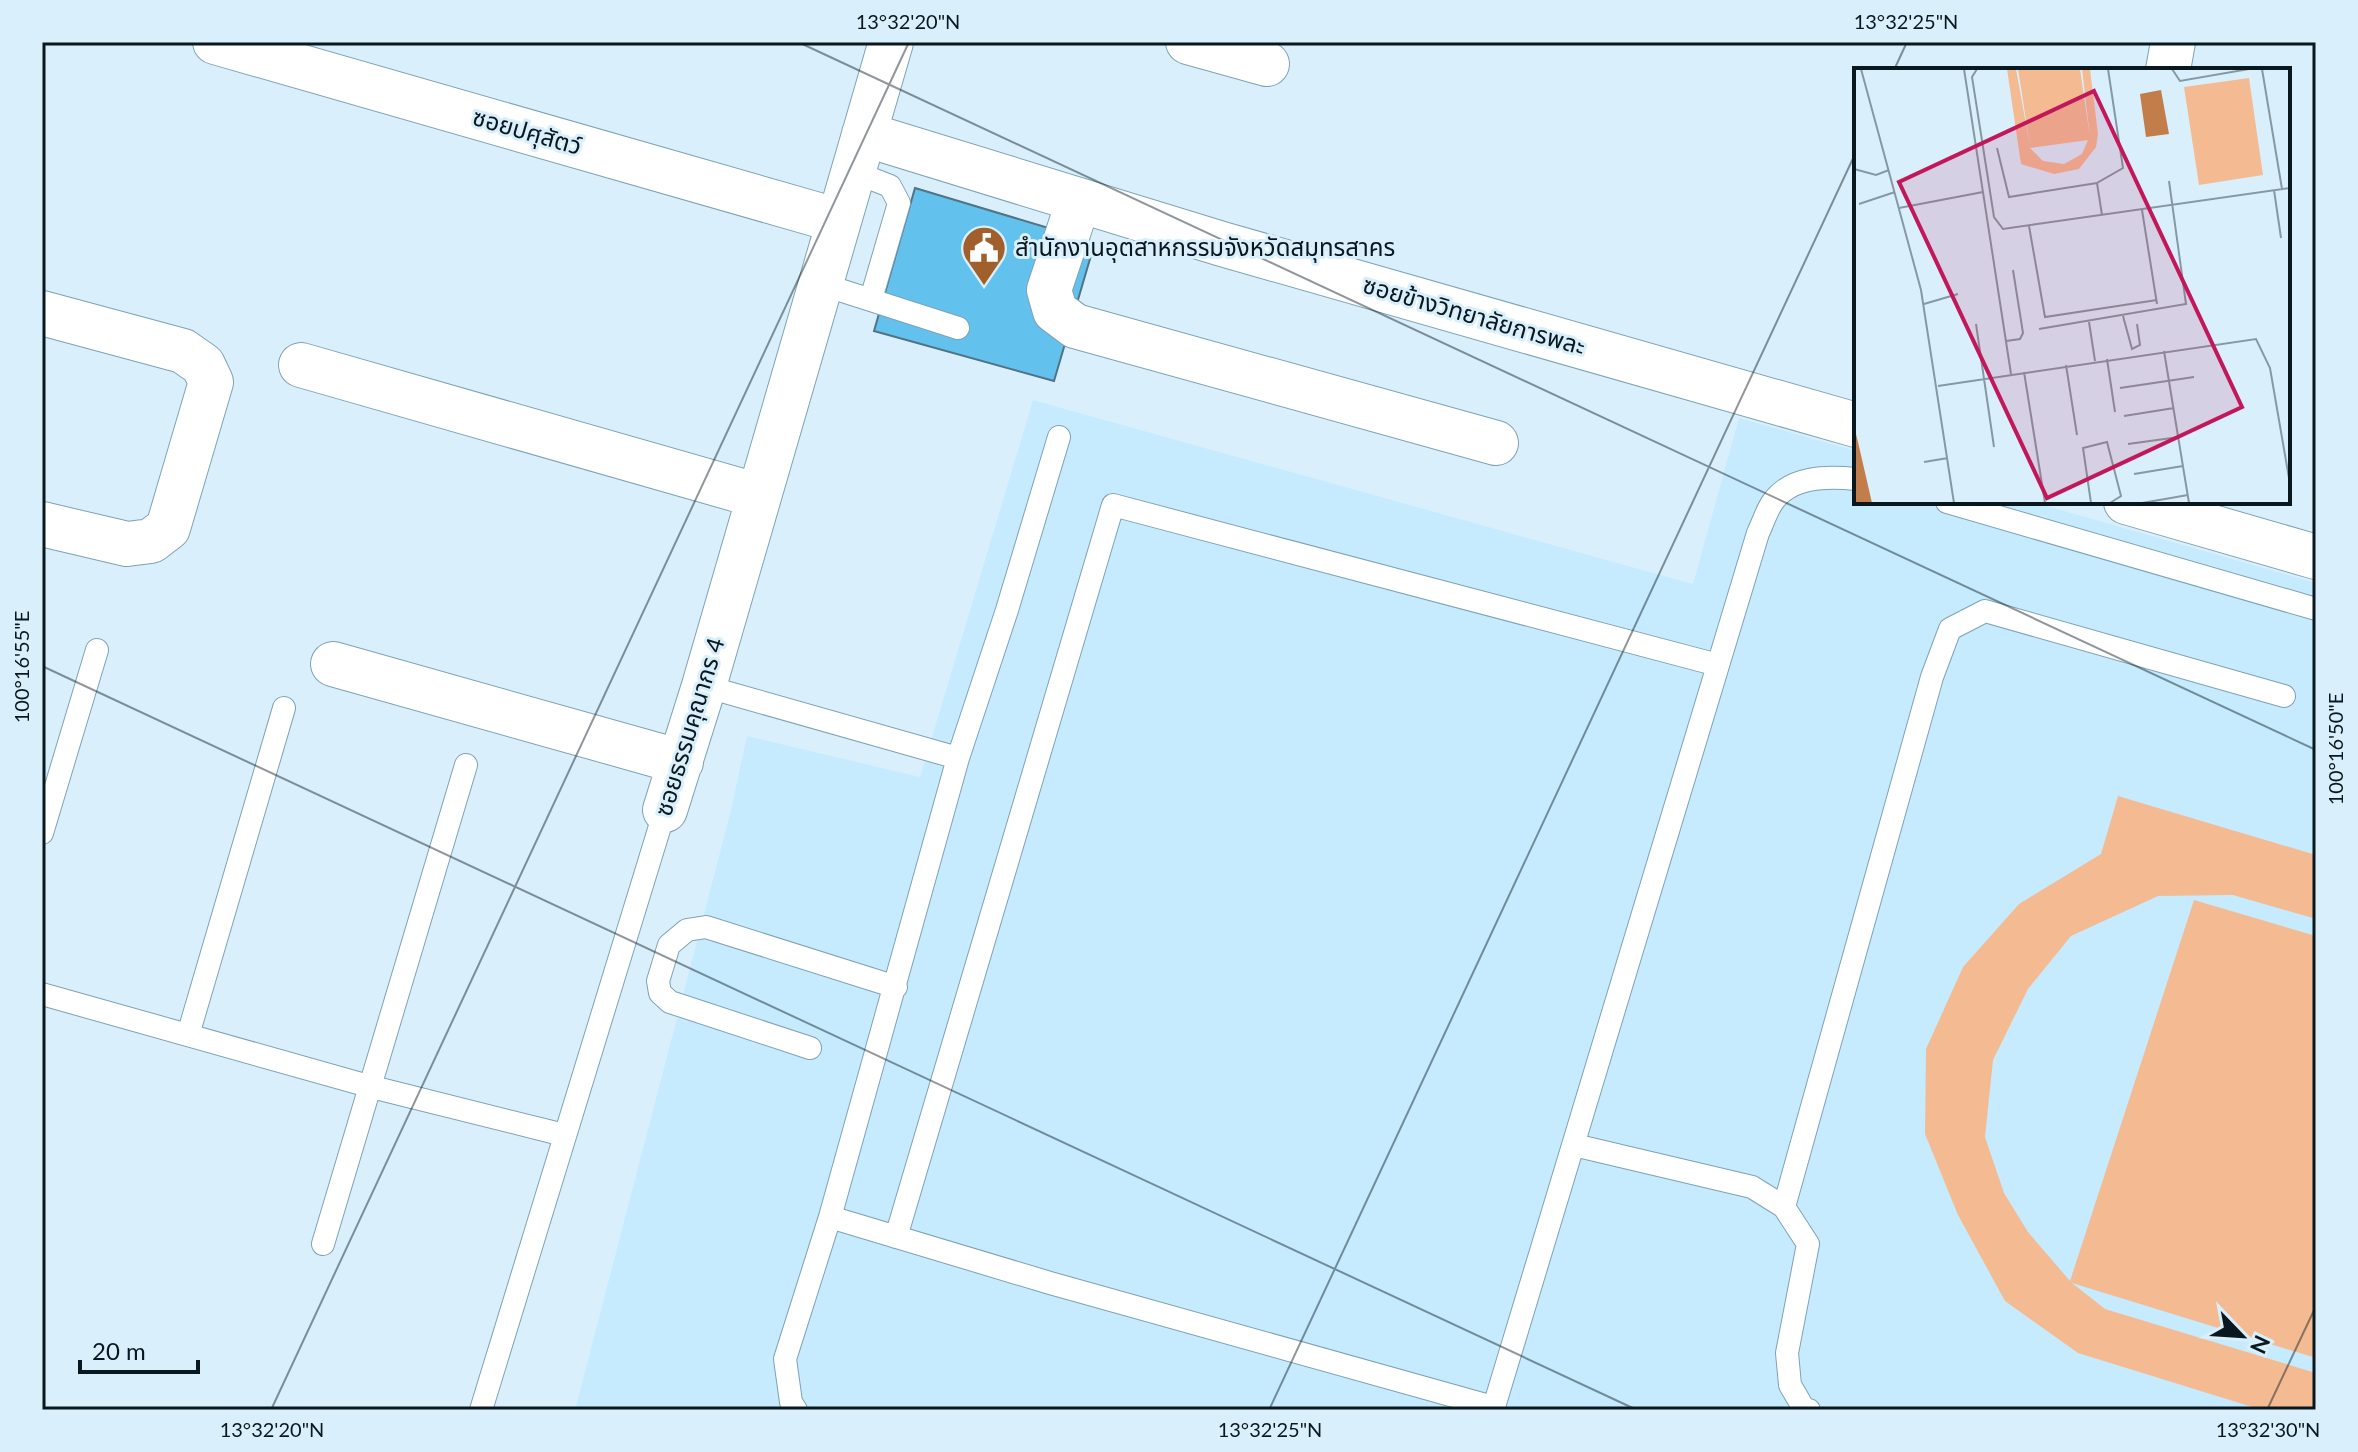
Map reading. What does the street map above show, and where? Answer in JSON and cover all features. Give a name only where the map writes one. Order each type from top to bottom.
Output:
[{"type":"street","name":"ซอยปศุสัตว์","points":[[215,42],[839,221]]},
{"type":"street","name":"ซอยธรรมคุณากร 4","points":[[665,810],[704,686],[891,42]]},
{"type":"street","points":[[1188,42],[1267,64]]},
{"type":"street","points":[[2168,68],[2173,42]]},
{"type":"street","name":"ซอยข้างวิทยาลัยการพละ","points":[[859,153],[1079,200],[1222,244],[1854,424]]},
{"type":"street","points":[[1079,200],[1049,290],[1055,311],[1075,326],[1496,443]]},
{"type":"street","points":[[42,313],[183,351],[203,365],[211,382],[168,528],[151,541],[127,544],[42,524]]},
{"type":"street","points":[[301,365],[759,496]]},
{"type":"street","points":[[2133,504],[2316,557]]},
{"type":"street","points":[[333,664],[681,762]]},
{"type":"lane","points":[[859,153],[890,186],[899,203],[871,299]]},
{"type":"lane","points":[[821,284],[958,328]]},
{"type":"lane","points":[[796,1410],[791,1402],[785,1359],[830,1217],[958,758],[1059,437]]},
{"type":"lane","points":[[830,1217],[1065,1288],[1493,1409],[1758,533],[1773,501],[1796,483],[1833,476],[1854,479]]},
{"type":"lane","points":[[1954,504],[2316,609]]},
{"type":"lane","points":[[896,1237],[1113,505],[1718,665]]},
{"type":"lane","points":[[1784,1207],[1932,677],[1950,629],[1985,611],[2284,696]]},
{"type":"lane","points":[[42,833],[97,650]]},
{"type":"lane","points":[[704,686],[958,758]]},
{"type":"lane","points":[[188,1035],[284,708]]},
{"type":"lane","points":[[323,1244],[466,765]]},
{"type":"lane","name":"ซอยธรรมคุณากร 4","points":[[481,1410],[665,810]]},
{"type":"lane","points":[[810,1048],[670,1002],[660,993],[658,981],[669,945],[687,930],[706,927],[896,987]]},
{"type":"lane","points":[[42,994],[372,1087],[564,1135]]},
{"type":"lane","points":[[1574,1145],[1752,1187],[1784,1207],[1808,1244],[1787,1353],[1790,1385],[1804,1409],[1809,1410]]},
{"type":"shaded area","points":[[1033,400],[1693,584],[1739,418],[1854,450],[1854,504],[2040,504],[2316,583],[2316,1410],[575,1410],[731,810],[747,736],[920,777]]},
{"type":"shaded area","points":[[2118,796],[2316,855],[2316,919],[2233,895],[2158,896],[2071,936],[2028,989],[1993,1060],[1985,1137],[2004,1193],[2028,1232],[2070,1281],[2194,900],[2316,936],[2316,1358],[2072,1283],[2105,1309],[2316,1373],[2316,1410],[2262,1410],[2078,1353],[2005,1301],[1958,1215],[1925,1134],[1926,1049],[1963,967],[2019,904],[2101,854]]},
{"type":"building","name":"สำนักงานอุตสาหกรรมจังหวัดสมุทรสาคร","points":[[915,188],[1095,242],[1054,381],[874,331]]},
{"type":"place","name":"สำนักงานอุตสาหกรรมจังหวัดสมุทรสาคร","points":[[984,287]]}]
